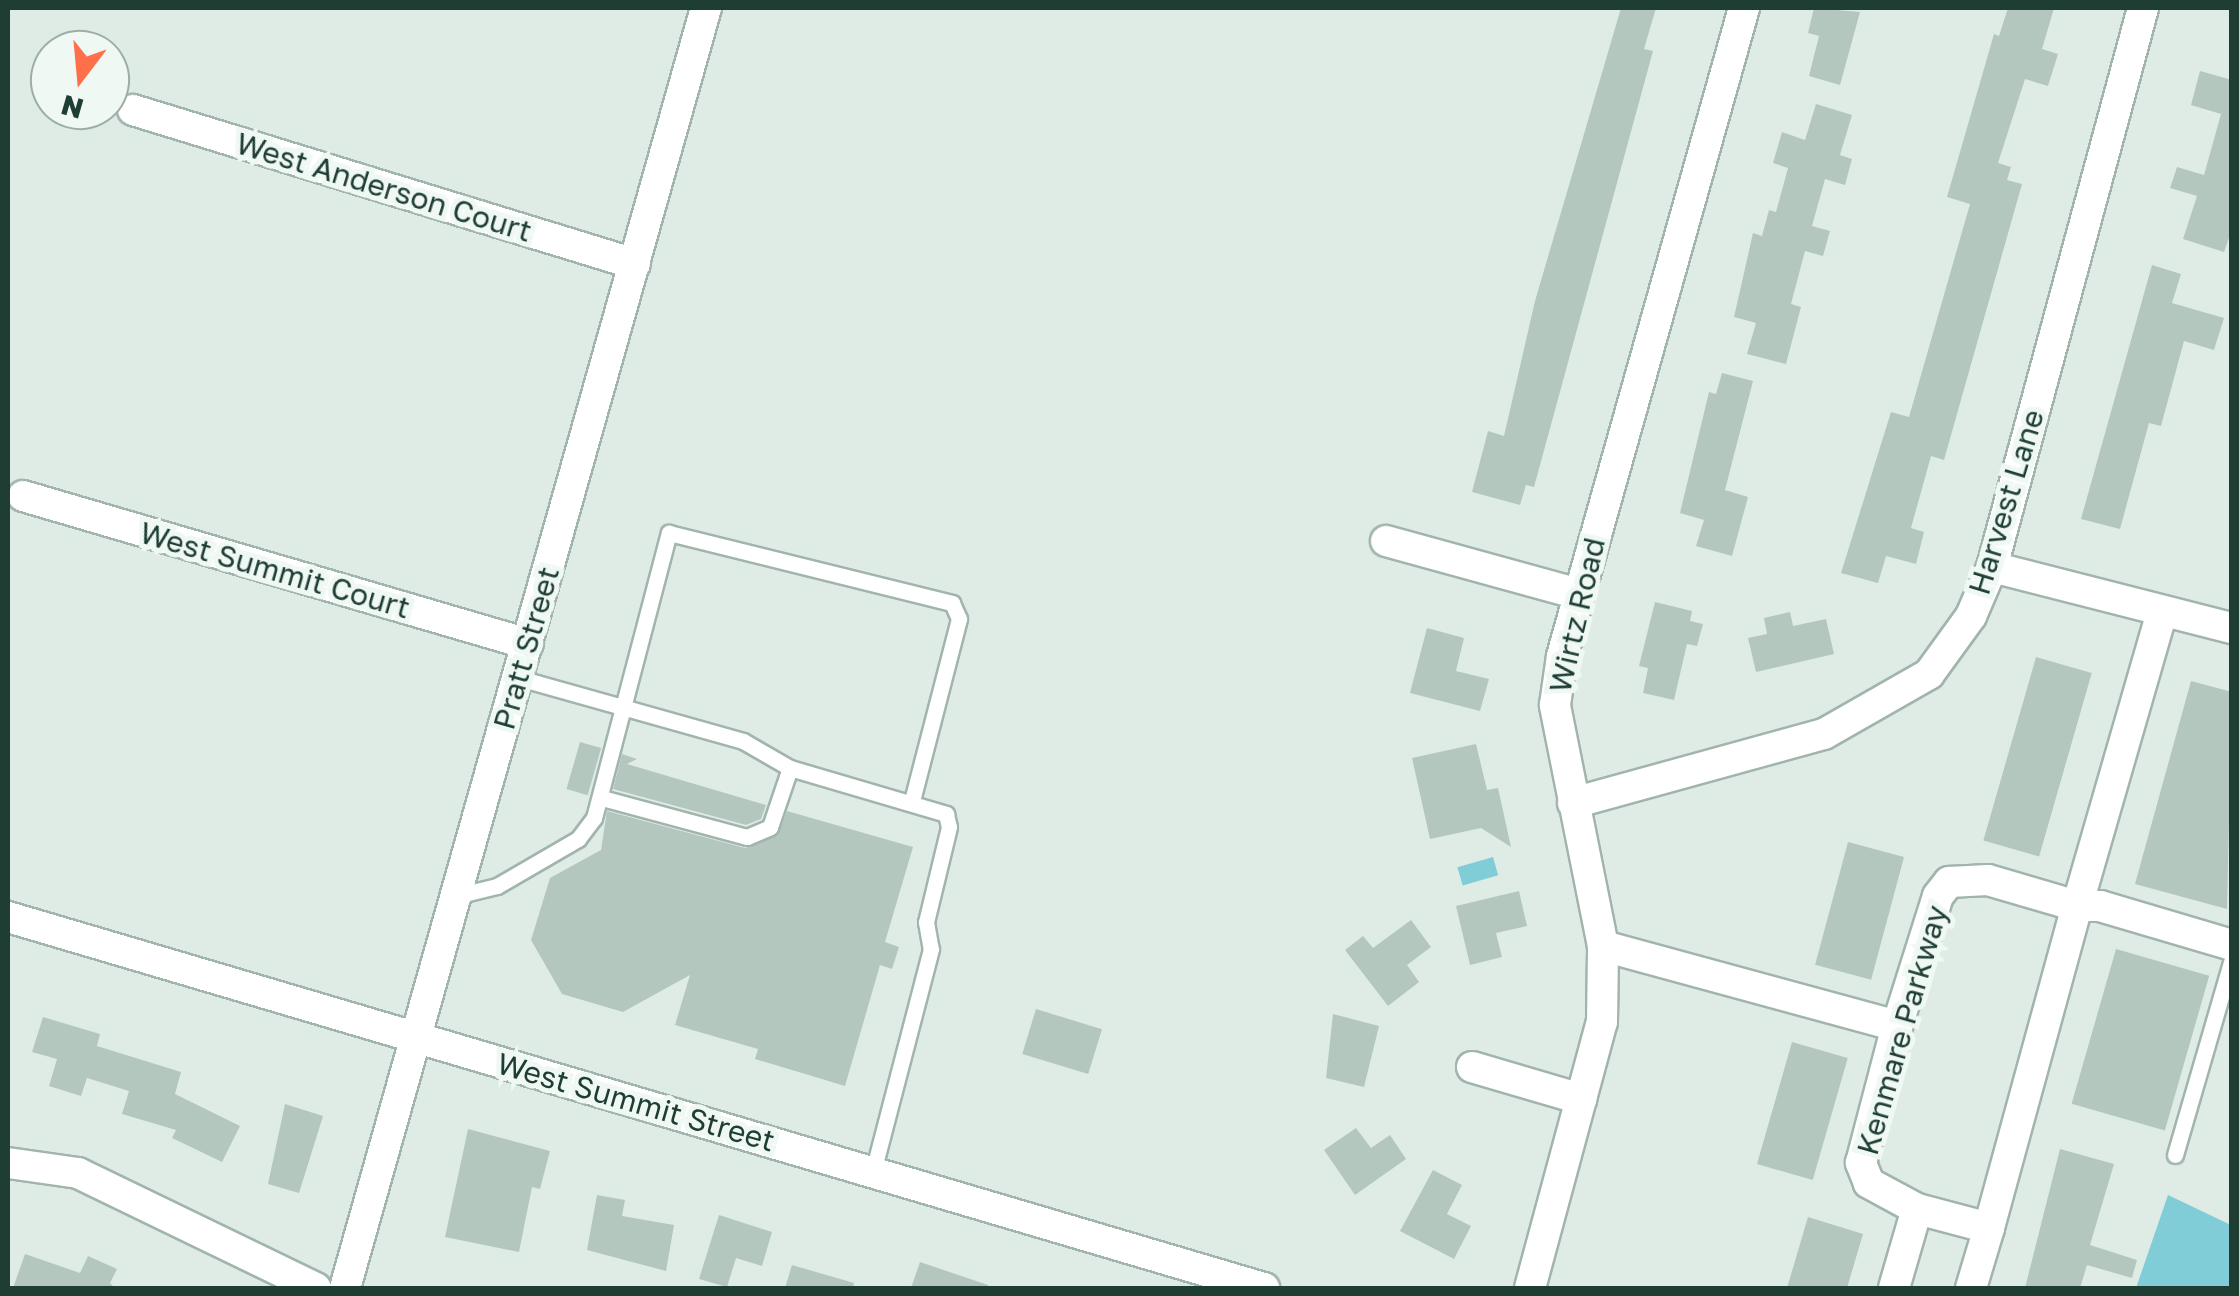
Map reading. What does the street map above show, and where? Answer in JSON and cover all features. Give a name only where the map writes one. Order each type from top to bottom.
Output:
[{"type":"street","name":"Pratt Street","points":[[345,1288],[706,8]]},
{"type":"street","name":"Wirtz Road","points":[[1530,1288],[1602,1022],[1602,946],[1555,705],[1578,594],[1744,8]]},
{"type":"street","name":"Harvest Lane","points":[[1574,804],[1824,734],[1930,674],[1971,616],[1992,567],[2143,8]]},
{"type":"street","name":"West Anderson Court","points":[[133,110],[635,264]]},
{"type":"street","name":"West Summit Court","points":[[23,496],[528,644]]},
{"type":"street","points":[[1386,541],[1578,594]]},
{"type":"street","points":[[1992,567],[2232,628]]},
{"type":"street","points":[[1971,1288],[2162,612]]},
{"type":"street","name":"Kenmare Parkway","points":[[1989,1228],[1917,1209],[1885,1196],[1869,1183],[1862,1162],[1897,1026],[1938,896],[1949,882],[1988,880],[2077,906]]},
{"type":"street","points":[[2077,906],[2100,906],[2232,945]]},
{"type":"street","name":"West Summit Street","points":[[8,917],[1258,1288]]},
{"type":"street","points":[[1602,946],[1897,1026]]},
{"type":"street","points":[[1472,1067],[1581,1099]]},
{"type":"street","points":[[8,1162],[78,1173],[316,1288]]},
{"type":"street","points":[[1894,1288],[1917,1209]]},
{"type":"lane","points":[[456,896],[497,886],[578,839],[602,798],[670,533],[952,602],[959,620],[912,802]]},
{"type":"lane","points":[[519,678],[744,741],[790,768],[946,814],[949,828],[926,922],[930,950],[873,1172]]},
{"type":"lane","points":[[602,798],[747,837],[770,827],[790,768]]},
{"type":"lane","points":[[2175,1154],[2232,959]]},
{"type":"water","points":[[1493,857],[1498,875],[1463,885],[1457,867]]},
{"type":"water","points":[[2168,1195],[2231,1225],[2231,1288],[2136,1288]]},
{"type":"building","points":[[1621,8],[1656,8],[1644,49],[1653,51],[1534,487],[1526,485],[1520,505],[1472,492],[1488,431],[1504,436],[1535,301]]},
{"type":"building","points":[[1814,8],[1860,12],[1840,85],[1809,76],[1819,36],[1808,33]]},
{"type":"building","points":[[2008,8],[2054,8],[2042,49],[2058,54],[2048,86],[2025,79],[1998,163],[2011,167],[2007,180],[2022,184],[1944,460],[1931,456],[1911,528],[1924,532],[1916,564],[1886,556],[1878,583],[1841,573],[1891,412],[1909,417],[1970,204],[1947,197],[1994,34],[1999,36]]},
{"type":"building","points":[[2200,71],[2232,80],[2232,229],[2224,252],[2183,239],[2197,196],[2170,188],[2177,167],[2204,175],[2221,114],[2191,105]]},
{"type":"building","points":[[1816,104],[1852,115],[1840,155],[1852,159],[1845,185],[1825,179],[1812,226],[1830,231],[1823,256],[1805,251],[1791,304],[1801,307],[1786,364],[1747,354],[1756,323],[1734,317],[1753,233],[1762,236],[1769,210],[1776,212],[1788,168],[1773,163],[1782,132],[1805,140]]},
{"type":"building","points":[[2152,265],[2181,274],[2172,303],[2224,318],[2214,350],[2184,341],[2161,426],[2149,423],[2120,529],[2081,519]]},
{"type":"building","points":[[1722,373],[1753,381],[1725,490],[1748,497],[1732,556],[1696,546],[1704,520],[1680,513],[1709,392],[1716,394]]},
{"type":"building","points":[[1655,602],[1692,611],[1690,621],[1703,624],[1697,646],[1687,644],[1674,700],[1643,693],[1648,668],[1639,666]]},
{"type":"building","points":[[1790,612],[1793,626],[1826,619],[1834,654],[1756,672],[1748,638],[1767,634],[1764,618]]},
{"type":"building","points":[[1427,628],[1464,638],[1456,671],[1489,679],[1480,711],[1410,693]]},
{"type":"building","points":[[2036,657],[2092,673],[2039,857],[1983,841]]},
{"type":"building","points":[[2191,681],[2232,692],[2227,909],[2135,884]]},
{"type":"building","points":[[580,742],[601,748],[588,795],[566,789]]},
{"type":"building","points":[[1476,744],[1487,790],[1498,788],[1511,847],[1481,828],[1430,839],[1412,758]]},
{"type":"building","points":[[622,754],[637,759],[627,764],[766,805],[761,819],[746,825],[613,789]]},
{"type":"building","points":[[607,811],[745,848],[778,835],[787,811],[913,847],[885,942],[899,947],[892,969],[880,965],[845,1086],[755,1059],[758,1049],[675,1025],[690,975],[623,1012],[562,994],[531,940],[550,878],[601,850]]},
{"type":"building","points":[[1848,842],[1904,857],[1871,980],[1815,965]]},
{"type":"building","points":[[1519,891],[1527,926],[1496,933],[1502,957],[1470,965],[1456,906]]},
{"type":"building","points":[[1411,920],[1431,947],[1407,965],[1419,982],[1388,1006],[1345,950],[1363,936],[1373,948]]},
{"type":"building","points":[[2116,949],[2209,976],[2165,1130],[2072,1104]]},
{"type":"building","points":[[1036,1009],[1102,1029],[1088,1074],[1022,1054]]},
{"type":"building","points":[[1333,1014],[1379,1026],[1364,1087],[1326,1078]]},
{"type":"building","points":[[43,1017],[100,1034],[97,1046],[181,1072],[175,1094],[240,1126],[222,1162],[172,1138],[176,1130],[122,1114],[129,1091],[87,1078],[81,1096],[49,1086],[57,1059],[32,1052]]},
{"type":"building","points":[[1792,1042],[1848,1058],[1813,1180],[1757,1164]]},
{"type":"building","points":[[285,1104],[323,1116],[299,1193],[268,1184]]},
{"type":"building","points":[[1356,1128],[1371,1148],[1390,1135],[1406,1159],[1355,1195],[1324,1150]]},
{"type":"building","points":[[468,1129],[550,1151],[540,1189],[532,1187],[519,1252],[445,1237]]},
{"type":"building","points":[[2060,1149],[2114,1164],[2090,1245],[2137,1260],[2132,1278],[2087,1265],[2080,1288],[2025,1288]]},
{"type":"building","points":[[1433,1170],[1462,1185],[1447,1214],[1471,1226],[1454,1259],[1400,1231]]},
{"type":"building","points":[[597,1195],[625,1200],[622,1216],[674,1225],[666,1271],[587,1250]]},
{"type":"building","points":[[719,1215],[772,1232],[762,1266],[736,1258],[727,1287],[699,1279]]},
{"type":"building","points":[[1808,1217],[1863,1234],[1847,1288],[1787,1288]]},
{"type":"building","points":[[25,1254],[80,1273],[88,1256],[117,1269],[110,1283],[115,1288],[13,1288]]},
{"type":"building","points":[[920,1262],[988,1285],[987,1288],[911,1288]]},
{"type":"building","points":[[792,1265],[854,1283],[853,1288],[785,1288]]}]
